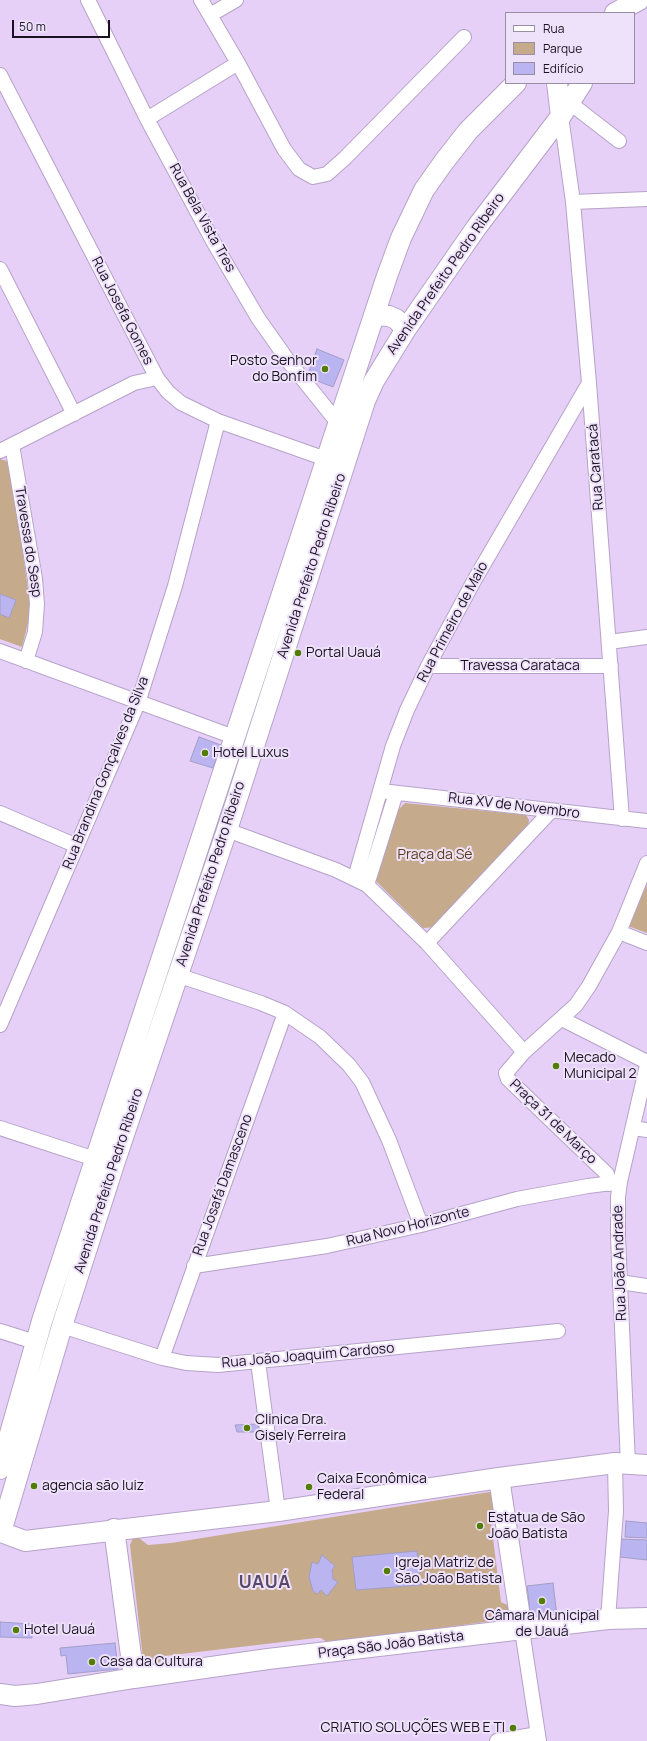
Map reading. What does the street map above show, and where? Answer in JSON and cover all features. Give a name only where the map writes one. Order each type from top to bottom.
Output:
[{"type":"main road","points":[[617,12],[640,0]]},
{"type":"main road","points":[[631,12],[640,0]]},
{"type":"main road","name":"Avenida Prefeito Pedro Ribeiro","points":[[0,1468],[42,1320],[177,975],[227,830],[254,744],[347,426],[374,315],[401,238],[424,190],[443,163],[468,131],[515,84]]},
{"type":"main road","points":[[557,84],[565,109]]},
{"type":"main road","name":"Avenida Prefeito Pedro Ribeiro","points":[[0,1533],[62,1326],[104,1162],[158,969],[326,459],[406,329],[476,228],[565,109],[581,84]]},
{"type":"main road","points":[[374,315],[389,316],[396,319],[406,329]]},
{"type":"main road","points":[[234,737],[254,744]]},
{"type":"main road","points":[[206,823],[227,830]]},
{"type":"main road","points":[[158,969],[177,975]]},
{"type":"main road","points":[[42,1320],[62,1326]]},
{"type":"main road","points":[[35,1342],[55,1348]]},
{"type":"main road","points":[[0,1533],[25,1541],[114,1529],[180,1524],[499,1478],[630,1464]]},
{"type":"main road","points":[[499,1478],[522,1630]]},
{"type":"main road","points":[[114,1529],[134,1678]]},
{"type":"main road","name":"Praça São João Batista","points":[[5,1699],[134,1678],[268,1659],[608,1619],[647,1618]]},
{"type":"street","name":"Rua Bela Vista Tres","points":[[88,0],[147,119],[214,243],[258,318],[289,362],[347,426]]},
{"type":"street","points":[[201,0],[238,62],[284,149],[299,169],[313,177],[320,177],[327,174],[345,158],[464,37]]},
{"type":"street","points":[[210,15],[236,0]]},
{"type":"street","points":[[147,119],[238,62]]},
{"type":"street","name":"Rua Josefa Gomes","points":[[0,75],[157,378],[168,392],[181,403],[218,421],[326,459]]},
{"type":"street","points":[[565,109],[619,142]]},
{"type":"street","name":"Rua Caratacá","points":[[565,109],[589,383],[622,819]]},
{"type":"street","points":[[573,202],[647,199]]},
{"type":"street","points":[[0,269],[74,414]]},
{"type":"street","points":[[6,448],[134,383],[157,378]]},
{"type":"street","name":"Rua Primeiro de Maio","points":[[361,881],[381,791],[396,738],[407,710],[428,666],[476,579],[589,383]]},
{"type":"street","name":"Rua Brandina Gonçalves da Silva","points":[[0,1025],[138,703],[175,586],[218,421]]},
{"type":"street","name":"Travessa do Sesp","points":[[6,448],[35,579],[37,604],[35,632],[26,661]]},
{"type":"street","points":[[609,642],[647,637]]},
{"type":"street","points":[[0,651],[138,703],[234,737]]},
{"type":"street","name":"Travessa Carataca","points":[[428,666],[611,666]]},
{"type":"street","name":"Rua XV de Novembro","points":[[381,791],[647,821]]},
{"type":"street","points":[[361,881],[396,793]]},
{"type":"street","points":[[427,943],[551,811]]},
{"type":"street","points":[[0,812],[77,846]]},
{"type":"street","points":[[227,830],[361,881],[427,943],[524,1052]]},
{"type":"street","name":"Praça 31 de Março","points":[[615,1183],[506,1076],[507,1070],[524,1052],[576,1005],[589,986],[619,932],[647,863]]},
{"type":"street","points":[[619,932],[647,943]]},
{"type":"street","points":[[177,975],[261,1002],[285,1013],[320,1037],[349,1065],[362,1082],[389,1140],[421,1225]]},
{"type":"street","name":"Rua Josafá Damasceno","points":[[162,1358],[285,1013]]},
{"type":"street","points":[[562,1019],[647,1062]]},
{"type":"street","name":"Rua João Andrade","points":[[608,1619],[616,1511],[630,1464],[618,1216],[615,1183],[640,1129],[647,1065]]},
{"type":"street","points":[[0,1128],[104,1162]]},
{"type":"street","name":"Rua Novo Horizonte","points":[[194,1266],[326,1246],[421,1225],[517,1199],[588,1186],[615,1183]]},
{"type":"street","points":[[620,1282],[647,1286]]},
{"type":"street","name":"Rua João Joaquim Cardoso","points":[[62,1326],[162,1358],[186,1363],[218,1365],[558,1331]]},
{"type":"street","points":[[0,1331],[35,1342]]},
{"type":"street","points":[[258,1362],[278,1511]]},
{"type":"street","points":[[497,1741],[539,1738],[522,1630]]},
{"type":"green space","points":[[0,459],[10,462],[31,611],[22,647],[0,639]]},
{"type":"green space","name":"Praça da Sé","points":[[405,803],[526,815],[529,820],[528,825],[436,927],[423,928],[376,881],[396,812]]},
{"type":"green space","points":[[647,885],[647,933],[628,926]]},
{"type":"green space","points":[[489,1492],[492,1494],[496,1505],[490,1514],[501,1602],[507,1605],[511,1610],[507,1619],[328,1643],[321,1638],[316,1638],[164,1656],[156,1667],[150,1668],[143,1659],[130,1545],[133,1538],[139,1538],[148,1545],[171,1543]]},
{"type":"building","name":"Posto Senhor do Bonfim","points":[[317,349],[344,360],[333,387],[307,377]]},
{"type":"building","points":[[0,594],[16,600],[9,618],[0,614]]},
{"type":"building","name":"Hotel Luxus","points":[[199,737],[221,745],[213,768],[190,761]]},
{"type":"building","name":"Clinica Dra. Gisely Ferreira","points":[[258,1424],[259,1432],[237,1432],[235,1425]]},
{"type":"building","points":[[626,1521],[647,1523],[647,1538],[625,1537]]},
{"type":"building","points":[[621,1539],[647,1540],[647,1560],[620,1557]]},
{"type":"building","name":"Igreja Matriz de São João Batista","points":[[417,1551],[421,1585],[356,1590],[352,1557]]},
{"type":"building","points":[[322,1555],[335,1566],[332,1570],[333,1579],[338,1582],[327,1596],[321,1590],[317,1594],[313,1591],[309,1577],[312,1562],[318,1564]]},
{"type":"building","name":"Câmara Municipal de Uauá","points":[[553,1583],[557,1616],[531,1619],[527,1586]]},
{"type":"building","name":"Hotel Uauá","points":[[0,1622],[32,1624],[32,1638],[0,1637]]},
{"type":"building","name":"Casa da Cultura","points":[[115,1643],[118,1669],[68,1674],[66,1655],[61,1656],[60,1648]]},
{"type":"place","name":"Posto Senhor do Bonfim","points":[[325,369]]},
{"type":"place","name":"Portal Uauá","points":[[298,653]]},
{"type":"place","name":"Hotel Luxus","points":[[205,753]]},
{"type":"place","name":"Mecado Municipal 2","points":[[556,1066]]},
{"type":"place","name":"Clinica Dra. Gisely Ferreira","points":[[247,1428]]},
{"type":"place","name":"agencia são luiz","points":[[34,1486]]},
{"type":"place","name":"Caixa Econômica Federal","points":[[309,1487]]},
{"type":"place","name":"Estatua de São João Batista","points":[[480,1526]]},
{"type":"place","name":"Igreja Matriz de São João Batista","points":[[387,1571]]},
{"type":"place","name":"Câmara Municipal de Uauá","points":[[542,1601]]},
{"type":"place","name":"Hotel Uauá","points":[[16,1630]]},
{"type":"place","name":"Casa da Cultura","points":[[92,1662]]},
{"type":"place","name":"CRIATIO SOLUÇÕES WEB E TI","points":[[513,1728]]},
{"type":"district","name":"UAUÁ","points":[[265,1583]]}]
